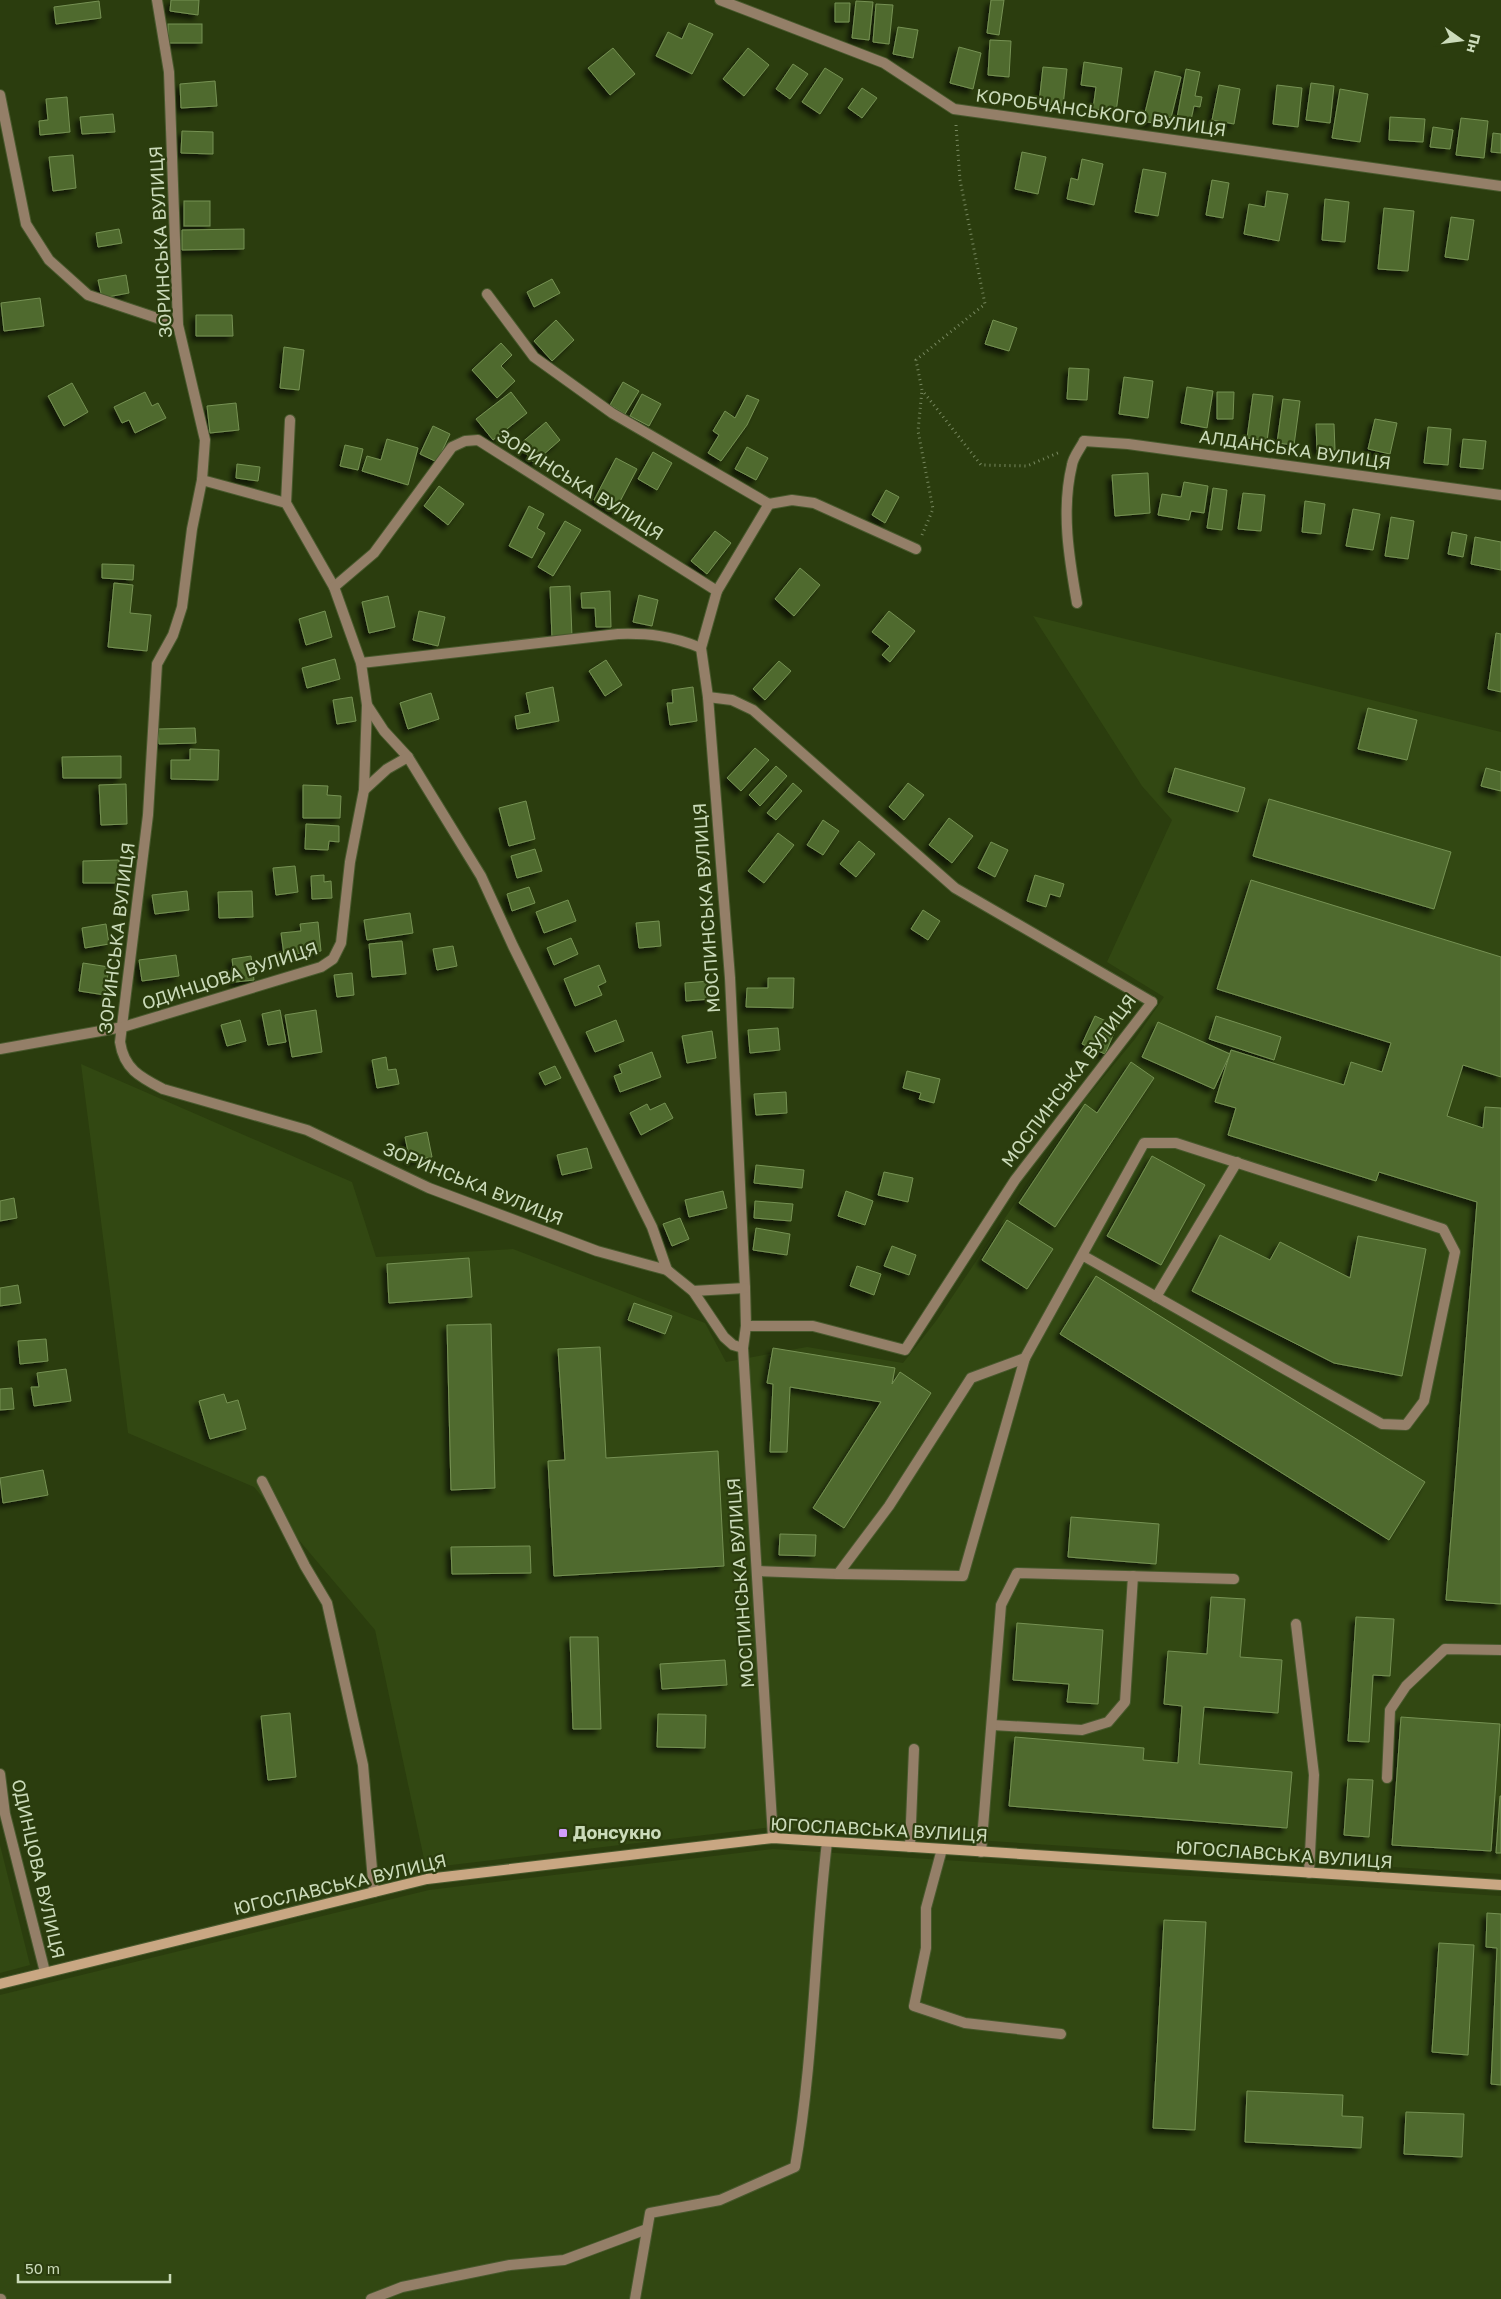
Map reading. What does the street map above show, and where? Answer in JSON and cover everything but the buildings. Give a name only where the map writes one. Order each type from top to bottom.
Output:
[{"type":"main road","name":"ЮГОСЛАВСЬКА ВУЛИЦЯ","points":[[0,1984],[427,1879],[773,1838],[1501,1885]]},
{"type":"street","name":"ЗОРИНСЬКА ВУЛИЦЯ","points":[[157,0],[169,72],[178,325],[205,440],[202,480],[192,529],[182,607],[173,635],[157,664],[148,815],[120,1042],[122,1056],[125,1062],[146,1080],[163,1089],[307,1130],[429,1188],[597,1252],[667,1270],[693,1291],[724,1336],[733,1345],[743,1348]]},
{"type":"street","name":"КОРОБЧАНСЬКОГО ВУЛИЦЯ","points":[[720,0],[884,63],[954,109],[1501,186]]},
{"type":"street","points":[[0,95],[26,224],[49,260],[88,295],[178,325]]},
{"type":"street","points":[[487,294],[534,357],[612,414],[769,504],[792,500],[814,503],[916,549]]},
{"type":"street","points":[[290,420],[286,503],[334,587],[361,663],[368,705],[384,731],[408,757],[481,876],[517,955],[652,1227],[667,1270]]},
{"type":"street","name":"ЗОРИНСЬКА ВУЛИЦЯ","points":[[334,587],[374,553],[452,447],[465,441],[478,440],[717,591]]},
{"type":"street","points":[[1076,603],[1068,549],[1068,490],[1072,463],[1084,441]]},
{"type":"street","name":"АЛДАНСЬКА ВУЛИЦЯ","points":[[1084,441],[1128,444],[1501,495]]},
{"type":"street","points":[[202,480],[286,503]]},
{"type":"street","name":"МОСПИНСЬКА ВУЛИЦЯ","points":[[769,504],[717,591],[701,648],[708,698],[730,978],[745,1288],[746,1326],[743,1348],[773,1838]]},
{"type":"street","points":[[361,663],[618,634],[652,633],[681,640],[701,648]]},
{"type":"street","name":"МОСПИНСЬКА ВУЛИЦЯ","points":[[708,698],[732,700],[753,710],[955,888],[1152,1002],[1015,1180],[905,1350],[813,1326],[746,1326]]},
{"type":"street","name":"ОДИНЦОВА ВУЛИЦЯ","points":[[0,1049],[123,1027],[321,967],[334,959],[341,943],[350,862],[364,790],[368,705]]},
{"type":"street","points":[[364,790],[387,769],[408,757]]},
{"type":"street","points":[[757,1571],[963,1576],[1025,1358],[1144,1142],[1176,1143],[1443,1229],[1456,1252],[1424,1400],[1406,1425],[1382,1424],[1082,1255]]},
{"type":"street","points":[[1156,1297],[1237,1162]]},
{"type":"street","points":[[693,1291],[745,1288]]},
{"type":"street","points":[[838,1574],[889,1506],[971,1378],[1025,1358]]},
{"type":"street","points":[[262,1481],[305,1566],[327,1603],[363,1765],[374,1892]]},
{"type":"street","points":[[981,1852],[1002,1606],[1017,1573],[1234,1579]]},
{"type":"street","points":[[992,1725],[1082,1730],[1108,1722],[1125,1702],[1133,1576]]},
{"type":"street","points":[[1296,1624],[1314,1775],[1310,1873]]},
{"type":"street","points":[[1387,1778],[1390,1710],[1406,1686],[1445,1649],[1501,1650]]},
{"type":"street","points":[[910,1847],[914,1749]]},
{"type":"street","name":"ОДИНЦОВА ВУЛИЦЯ","points":[[0,1774],[2,1814],[45,1972]]},
{"type":"street","points":[[635,2299],[650,2213],[720,2200],[795,2166],[808,2080],[820,1902],[827,1842]]},
{"type":"street","points":[[942,1849],[926,1908],[926,1948],[914,2006],[965,2023],[1061,2034]]},
{"type":"street","points":[[371,2299],[402,2287],[510,2265],[564,2260],[647,2228]]},
{"type":"path","points":[[916,549],[933,509],[918,431],[922,390],[916,360],[985,304],[960,180],[954,109]]},
{"type":"path","points":[[922,390],[981,465],[1027,466],[1084,441]]},
{"type":"shaded area","points":[[1033,616],[1501,732],[1501,1874],[773,1827],[426,1868],[375,1630],[254,1487],[128,1433],[81,1064],[352,1182],[376,1257],[513,1249],[705,1323],[726,1362],[807,1347],[903,1363],[936,1321],[1082,1103],[1135,1039],[1164,997],[1107,962],[1172,820],[1142,786]]},
{"type":"shaded area","points":[[0,1845],[30,1965],[0,1973]]},
{"type":"shaded area","points":[[773,1849],[1501,1896],[1501,2299],[0,2299],[0,1995],[429,1890]]},
{"type":"place","name":"Донсукно","points":[[563,1833]]}]
